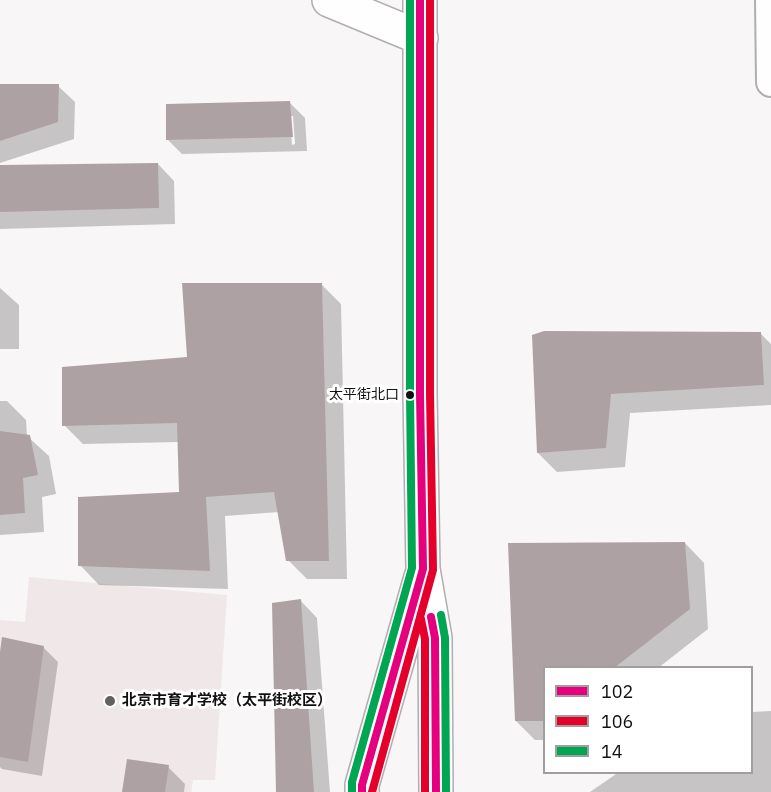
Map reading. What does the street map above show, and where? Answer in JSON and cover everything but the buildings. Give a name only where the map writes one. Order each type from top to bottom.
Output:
[{"type":"main road","points":[[329,0],[421,38]]},
{"type":"main road","points":[[420,0],[420,393],[423,569],[435,639],[436,792]]},
{"type":"main road","points":[[362,792],[365,774],[423,569]]},
{"type":"street","points":[[770,0],[771,82]]},
{"type":"shaded area","name":"北京市育才学校（太平街校区）","points":[[29,577],[227,595],[215,780],[193,780],[191,792],[0,792],[0,620],[25,622]]},
{"type":"transit line","name":"14","points":[[352,792],[352,782],[412,568],[410,0]]},
{"type":"transit line","name":"102","points":[[362,792],[362,785],[423,569],[420,393],[420,0]]},
{"type":"transit line","name":"106","points":[[372,792],[433,570],[430,393],[430,0]]},
{"type":"transit line","name":"14","points":[[441,615],[445,638],[446,792]]},
{"type":"transit line","name":"102","points":[[431,617],[435,638],[436,792]]},
{"type":"transit line","name":"106","points":[[421,619],[425,639],[425,792]]},
{"type":"place","name":"太平街北口","points":[[410,395]]},
{"type":"place","name":"北京市育才学校（太平街校区）","points":[[110,701]]}]
